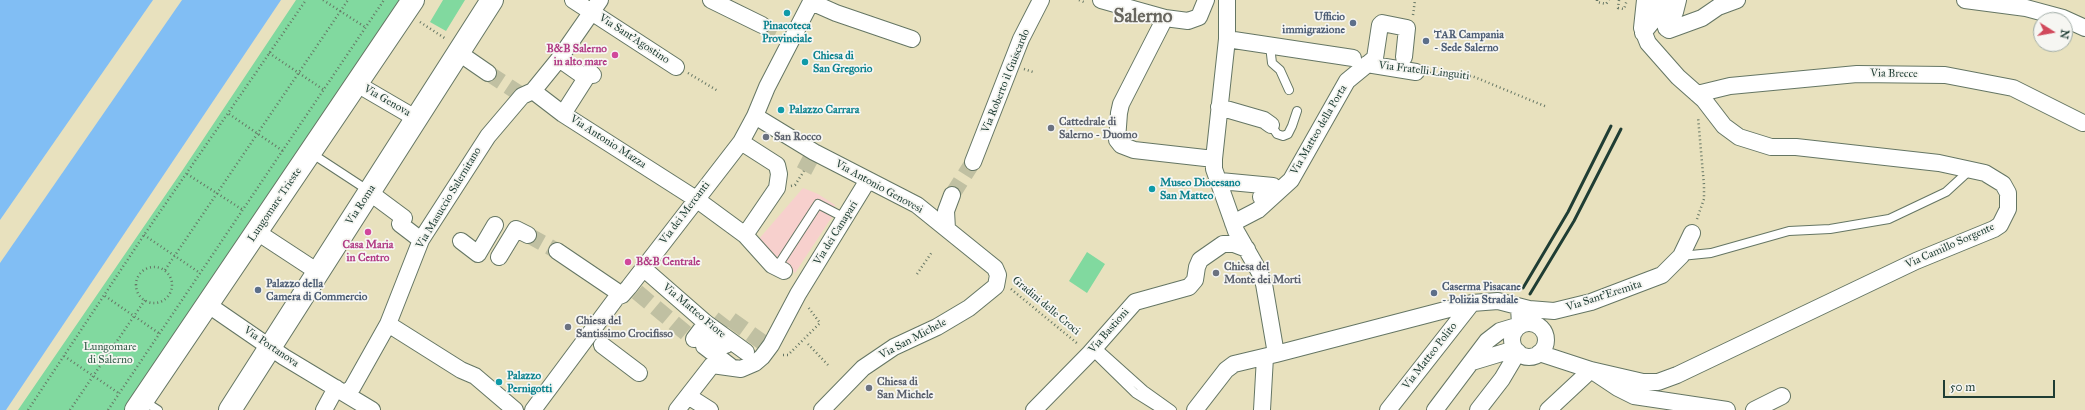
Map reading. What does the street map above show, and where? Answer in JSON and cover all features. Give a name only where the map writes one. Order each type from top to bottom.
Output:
[{"type":"main road","name":"Via Roma","points":[[230,410],[492,0]]},
{"type":"main road","name":"Lungomare Trieste","points":[[146,407],[207,304],[358,84],[409,6]]},
{"type":"street","points":[[573,0],[596,6]]},
{"type":"street","points":[[712,0],[762,25]]},
{"type":"street","name":"Via Roberto il Guiscardo","points":[[973,162],[1021,39],[1041,0]]},
{"type":"street","points":[[1101,0],[1165,18],[1188,21],[1197,19],[1202,14],[1206,0]]},
{"type":"street","points":[[1227,0],[1227,39],[1219,107],[1216,170],[1233,222],[1264,284],[1277,353],[1263,404]]},
{"type":"street","points":[[1643,33],[1642,23],[1645,0]]},
{"type":"street","points":[[1668,3],[1665,22],[1666,28],[1669,30],[1702,18],[1718,7],[1737,0]]},
{"type":"street","points":[[1965,0],[2026,8],[2063,18],[2085,28]]},
{"type":"street","points":[[811,1],[836,13],[912,39]]},
{"type":"street","name":"Via dei Mercanti","points":[[533,410],[616,297],[630,291],[643,268],[741,142],[755,116],[766,87],[811,1]]},
{"type":"street","points":[[1643,33],[1668,3]]},
{"type":"street","name":"Via Sant'Agostino","points":[[525,94],[556,64],[596,6],[676,67]]},
{"type":"street","points":[[1165,18],[1121,104],[1117,140],[1121,145],[1134,150],[1216,170],[1251,184],[1273,186],[1246,207],[1233,222],[1230,239],[1223,244]]},
{"type":"street","name":"Via Matteo della Porta","points":[[1233,222],[1258,210],[1291,180],[1347,81],[1377,54],[1380,25],[1382,23],[1407,28],[1404,58]]},
{"type":"street","name":"Via Camillo Sorgente","points":[[1530,320],[1544,332],[1529,351],[1591,370],[1643,382],[1658,382],[1685,372],[1916,261],[1994,229],[2000,225],[2008,209],[2008,193],[2003,184],[1994,177],[1970,170],[1939,163],[1796,147],[1771,146],[1753,142],[1732,133],[1701,97],[1657,55],[1643,33]]},
{"type":"street","points":[[1227,39],[1352,58]]},
{"type":"street","points":[[460,51],[488,73]]},
{"type":"street","points":[[556,64],[590,76],[563,114]]},
{"type":"street","name":"Via Fratelli Linguiti","points":[[1367,64],[1416,72]]},
{"type":"street","name":"Via Brecce","points":[[1701,97],[1730,86],[1857,74],[1945,75],[2013,88],[2083,122]]},
{"type":"street","name":"Via Genova","points":[[358,84],[417,119]]},
{"type":"street","name":"Via Antonio Mazza","points":[[525,94],[563,114],[696,199],[745,235],[772,265],[781,269]]},
{"type":"street","name":"Via Masuccio Salernitano","points":[[341,391],[352,388],[388,324],[421,240],[488,136],[525,94]]},
{"type":"street","points":[[1219,107],[1264,120],[1271,125]]},
{"type":"street","name":"Via Antonio Genovesi","points":[[755,116],[814,152],[917,205],[995,268]]},
{"type":"street","points":[[741,142],[777,165],[779,184],[745,235]]},
{"type":"street","name":"Via dei Canapari","points":[[749,359],[765,353],[803,285],[868,180]]},
{"type":"street","points":[[370,192],[404,218],[400,224],[421,240]]},
{"type":"street","points":[[947,229],[946,212],[952,195]]},
{"type":"street","points":[[461,241],[478,254],[495,225]]},
{"type":"street","points":[[499,257],[516,229],[528,235]]},
{"type":"street","points":[[257,232],[318,272]]},
{"type":"street","name":"Via Sant'Eremita","points":[[1434,410],[1487,341],[1500,331],[1649,281],[1662,275],[1681,256],[1692,233]]},
{"type":"street","points":[[1223,244],[1234,244],[1247,249]]},
{"type":"street","name":"Via Bastioni","points":[[1034,410],[1092,350],[1136,300],[1152,298],[1191,285],[1195,280],[1198,263],[1205,255],[1223,244]]},
{"type":"street","points":[[557,251],[630,291]]},
{"type":"street","name":"Via Matteo Fiore","points":[[643,268],[749,359]]},
{"type":"street","name":"Via San Michele","points":[[822,410],[863,368],[894,347],[937,327],[969,308],[992,290],[998,278],[995,268]]},
{"type":"street","points":[[1196,410],[1226,370],[1234,364],[1472,303],[1490,301],[1518,307],[1530,320],[1516,329],[1512,339],[1529,351]]},
{"type":"street","name":"Via Matteo Polito","points":[[1388,410],[1472,303]]},
{"type":"street","name":"Via Portanova","points":[[207,304],[271,347],[372,410]]},
{"type":"street","points":[[692,338],[706,323]]},
{"type":"street","points":[[388,324],[461,370],[475,376],[515,410]]},
{"type":"street","points":[[678,410],[709,369],[715,365],[733,369],[741,369],[749,359],[714,335],[704,346],[733,369]]},
{"type":"street","points":[[602,345],[639,373]]},
{"type":"street","points":[[1472,362],[1529,351]]},
{"type":"street","points":[[1478,410],[1502,379],[1529,351]]},
{"type":"street","points":[[1548,410],[1591,370],[1618,388],[1634,396],[1727,410]]},
{"type":"street","points":[[324,410],[341,391]]},
{"type":"street","points":[[688,396],[710,410]]},
{"type":"street","points":[[1754,410],[1782,396]]},
{"type":"lane","points":[[1270,46],[1272,63],[1280,70],[1289,90]]},
{"type":"lane","points":[[1271,125],[1277,134],[1283,136],[1288,134],[1296,111]]},
{"type":"lane","points":[[311,153],[370,192]]},
{"type":"lane","points":[[1681,256],[1711,253],[1789,231],[1830,230],[1889,218],[1946,192],[1970,170]]},
{"type":"lane","points":[[781,269],[818,204],[845,218]]},
{"type":"lane","points":[[1092,350],[1135,393],[1162,410]]},
{"type":"lane","points":[[1092,350],[1172,410]]},
{"type":"path","points":[[28,410],[144,235],[229,114],[306,0]]},
{"type":"path","points":[[323,0],[365,27]]},
{"type":"path","points":[[165,270],[348,0]]},
{"type":"path","points":[[108,410],[384,0]]},
{"type":"path","points":[[1597,0],[1598,2],[1607,4],[1609,0]]},
{"type":"path","points":[[1619,0],[1618,8],[1624,9],[1627,0]]},
{"type":"path","points":[[409,6],[460,51]]},
{"type":"path","points":[[269,53],[324,90]]},
{"type":"path","points":[[676,67],[718,91]]},
{"type":"path","name":"Via Fratelli Linguiti","points":[[1416,72],[1472,76],[1547,107]]},
{"type":"path","points":[[1692,233],[1704,199],[1697,116],[1701,97]]},
{"type":"path","points":[[229,114],[283,150]]},
{"type":"path","points":[[187,174],[243,210]]},
{"type":"path","points":[[144,235],[200,273]]},
{"type":"path","points":[[917,274],[932,252]]},
{"type":"path","points":[[153,267],[165,270],[172,280],[171,292],[168,297],[158,303],[152,303],[144,300],[138,293],[136,287],[139,276],[148,268],[153,267]]},
{"type":"path","name":"Gradini delle Croci","points":[[995,268],[1008,287],[1092,350]]},
{"type":"path","points":[[104,296],[160,334]]},
{"type":"path","points":[[70,410],[144,300]]},
{"type":"path","points":[[788,355],[820,323]]},
{"type":"path","points":[[808,344],[828,365]]},
{"type":"path","points":[[64,356],[120,394]]},
{"type":"shaded area","points":[[803,188],[818,194],[835,205],[832,217],[795,273],[758,240]]},
{"type":"green space","name":"Lungomare di Salerno","points":[[296,0],[400,0],[125,410],[18,410],[182,171]]},
{"type":"green space","points":[[443,0],[465,0],[446,31],[430,22]]},
{"type":"green space","points":[[1087,252],[1105,264],[1087,293],[1069,281]]},
{"type":"water","points":[[0,0],[281,0],[6,410],[0,410]]},
{"type":"pier","points":[[153,0],[182,0],[0,263],[0,220]]},
{"type":"tunnel","points":[[762,25],[785,36]]},
{"type":"tunnel","points":[[488,73],[520,94]]},
{"type":"tunnel","points":[[804,171],[814,152]]},
{"type":"tunnel","points":[[952,195],[973,162]]},
{"type":"tunnel","points":[[528,235],[557,251]]},
{"type":"tunnel","points":[[637,292],[687,334]]},
{"type":"tunnel","points":[[715,330],[726,316],[769,347]]},
{"type":"railway","points":[[1523,288],[1568,212],[1611,126]]},
{"type":"railway","points":[[1530,294],[1574,221],[1621,129]]},
{"type":"place","name":"Pinacoteca Provinciale","points":[[787,13]]},
{"type":"place","name":"Ufficio immigrazione","points":[[1353,23]]},
{"type":"place","name":"TAR Campania - Sede Salerno","points":[[1426,41]]},
{"type":"place","name":"B&B Salerno in alto mare","points":[[615,55]]},
{"type":"place","name":"Chiesa di San Gregorio","points":[[805,62]]},
{"type":"place","name":"Palazzo Carrara","points":[[781,110]]},
{"type":"place","name":"Cattedrale di Salerno - Duomo","points":[[1051,128]]},
{"type":"place","name":"San Rocco","points":[[766,137]]},
{"type":"place","name":"Museo Diocesano San Matteo","points":[[1152,189]]},
{"type":"place","name":"Casa Maria in Centro","points":[[368,232]]},
{"type":"place","name":"B&B Centrale","points":[[628,262]]},
{"type":"place","name":"Chiesa del Monte dei Morti","points":[[1216,273]]},
{"type":"place","name":"Palazzo della Camera di Commercio","points":[[258,290]]},
{"type":"place","name":"Caserma Pisacane - Polizia Stradale","points":[[1434,293]]},
{"type":"place","name":"Chiesa del Santissimo Crocifisso","points":[[568,327]]},
{"type":"place","name":"Palazzo Pernigotti","points":[[499,382]]},
{"type":"place","name":"Chiesa di San Michele","points":[[869,388]]},
{"type":"district","name":"Salerno","points":[[1143,17]]}]
